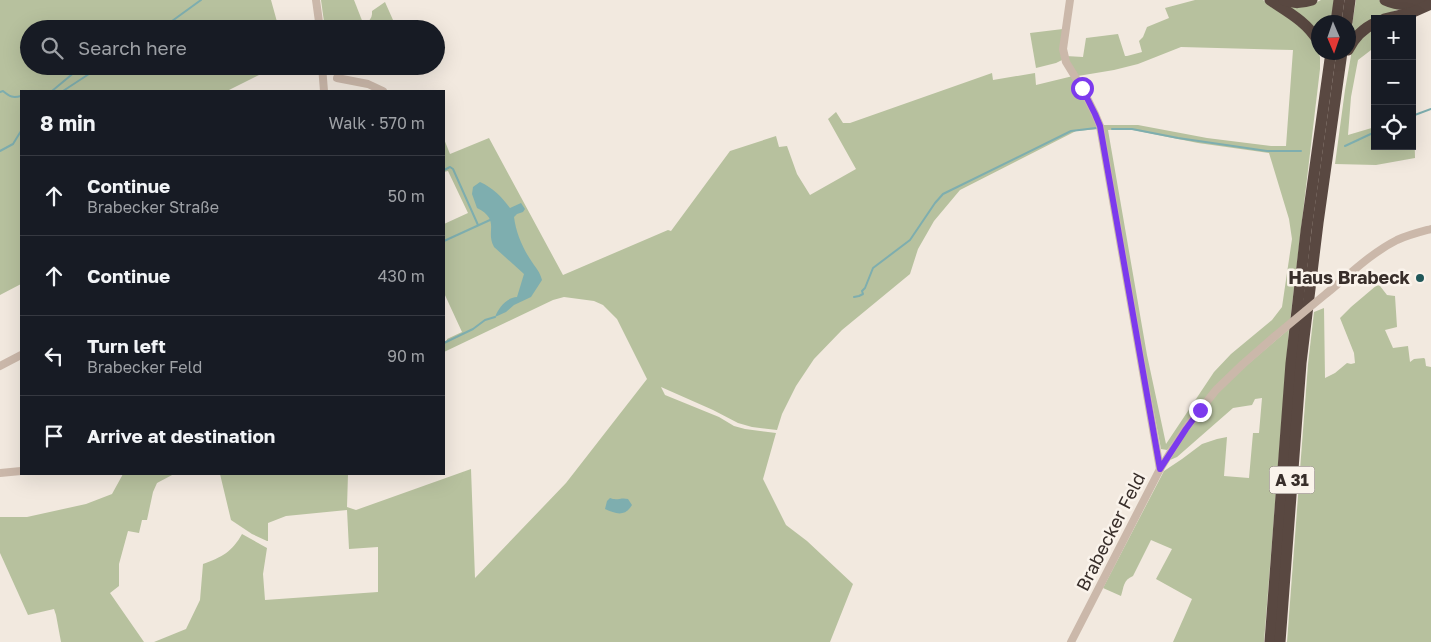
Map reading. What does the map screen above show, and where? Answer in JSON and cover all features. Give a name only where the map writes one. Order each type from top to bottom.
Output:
[{"type":"highway","points":[[1270,0],[1300,19],[1311,30]]},
{"type":"highway","points":[[1284,0],[1298,3],[1312,0]]},
{"type":"highway","points":[[1337,15],[1339,0]]},
{"type":"highway","points":[[1348,15],[1350,0]]},
{"type":"highway","points":[[1385,0],[1399,5],[1407,5],[1425,0]]},
{"type":"highway","points":[[1401,15],[1431,4]]},
{"type":"highway","points":[[1356,37],[1362,30],[1371,25]]},
{"type":"highway","points":[[1321,115],[1319,104],[1325,70],[1324,60]]},
{"type":"highway","name":"A 31","points":[[1270,642],[1291,363],[1306,232],[1330,60]]},
{"type":"highway","name":"A 31","points":[[1280,642],[1301,363],[1341,60]]},
{"type":"highway","points":[[1337,84],[1343,79],[1346,60]]},
{"type":"street","points":[[316,0],[319,20]]},
{"type":"street","points":[[1070,0],[1063,49],[1066,62],[1091,105],[1100,126],[1160,469]]},
{"type":"street","points":[[323,75],[324,90]]},
{"type":"street","points":[[338,78],[368,84],[381,90]]},
{"type":"street","name":"Brabecker Feld","points":[[1071,642],[1160,469],[1186,429],[1216,390],[1275,336],[1351,273],[1398,240],[1431,229]]},
{"type":"street","points":[[0,366],[20,356]]},
{"type":"street","points":[[0,473],[20,471]]},
{"type":"green space","points":[[0,0],[271,0],[277,20],[20,20],[20,75],[259,75],[229,90],[20,90],[20,285],[0,295]]},
{"type":"green space","points":[[321,0],[354,0],[362,20],[324,20]]},
{"type":"green space","points":[[1195,0],[1263,0],[1291,18],[1311,38],[1311,60],[1320,60],[1320,69],[1290,322],[1198,409],[1167,450],[1161,449],[1103,125],[1138,125],[1207,138],[1271,146],[1286,146],[1293,50],[1181,47],[1138,64],[1078,76],[1066,56],[1083,57],[1086,38],[1118,34],[1125,56],[1142,52],[1139,41],[1147,27],[1169,18],[1165,8]],"holes":[[[1128,129],[1198,143],[1269,153],[1289,219],[1292,239],[1282,307],[1272,320],[1231,354],[1214,372],[1166,444],[1147,355],[1108,130]]]},
{"type":"green space","points":[[1276,0],[1313,4],[1321,0],[1334,0],[1332,15],[1311,15],[1311,29]]},
{"type":"green space","points":[[1356,0],[1379,0],[1383,3],[1402,8],[1385,15],[1371,15],[1371,22],[1356,33],[1356,15],[1354,15]]},
{"type":"green space","points":[[385,2],[393,20],[369,20],[372,11]]},
{"type":"green space","points":[[1063,29],[1062,60],[1036,68],[1030,33]]},
{"type":"green space","points":[[1371,29],[1371,50],[1358,60],[1351,97],[1348,135],[1371,128],[1371,150],[1415,150],[1415,158],[1376,165],[1335,164],[1350,60],[1356,60],[1357,40]]},
{"type":"green space","points":[[992,73],[993,80],[1035,73],[1036,85],[1073,76],[1099,129],[1076,131],[960,190],[934,221],[918,249],[910,274],[842,330],[814,359],[796,386],[782,414],[777,430],[738,423],[661,387],[665,395],[719,417],[734,426],[776,433],[763,479],[786,525],[807,541],[853,584],[830,642],[154,642],[186,629],[200,600],[203,564],[226,553],[242,534],[267,548],[263,574],[265,600],[378,592],[378,547],[349,549],[347,510],[286,516],[268,523],[267,541],[252,534],[231,520],[220,475],[348,475],[347,507],[356,510],[471,469],[475,578],[566,483],[647,379],[617,319],[603,305],[594,301],[564,297],[553,300],[445,352],[445,341],[447,339],[462,332],[445,295],[445,224],[468,213],[448,171],[445,172],[445,142],[450,154],[489,138],[563,275],[668,230],[671,231],[730,151],[776,136],[779,147],[787,146],[797,174],[810,195],[856,169],[828,119],[836,112],[843,123],[850,123]]},
{"type":"green space","points":[[1377,285],[1387,295],[1395,296],[1397,327],[1385,330],[1393,348],[1408,346],[1410,362],[1414,359],[1424,358],[1426,366],[1431,367],[1431,642],[1287,642],[1308,364],[1314,312],[1324,308],[1325,378],[1335,373],[1347,363],[1355,363],[1354,353],[1340,318]]},
{"type":"green space","points":[[1289,329],[1264,642],[1173,642],[1192,599],[1156,579],[1172,549],[1151,540],[1133,576],[1123,587],[1121,596],[1103,588],[1164,471],[1202,444],[1227,437],[1224,476],[1249,478],[1253,433],[1259,433],[1262,398],[1255,399],[1252,405],[1233,408],[1177,457],[1170,460],[1187,430],[1226,383]]},
{"type":"green space","points":[[122,475],[172,475],[157,483],[153,492],[147,520],[142,520],[139,533],[128,531],[119,564],[119,586],[110,593],[144,642],[61,642],[54,609],[28,615],[0,553],[0,517],[27,517],[86,504],[112,494]]},
{"type":"water","points":[[480,182],[496,193],[510,208],[521,203],[525,209],[514,217],[516,229],[542,280],[531,297],[495,317],[503,304],[509,299],[517,297],[524,274],[494,247],[491,236],[491,221],[484,212],[477,208],[472,194],[473,187]]},
{"type":"water","points":[[610,498],[628,499],[632,505],[623,513],[613,512],[605,509]]},
{"type":"waterway","points":[[173,20],[201,0]]},
{"type":"waterway","points":[[53,90],[71,75]]},
{"type":"waterway","points":[[65,90],[87,75]]},
{"type":"waterway","points":[[0,92],[3,91],[8,95],[16,97],[20,96]]},
{"type":"waterway","points":[[1416,115],[1431,109]]},
{"type":"waterway","points":[[854,297],[863,294],[862,291],[873,268],[910,240],[943,194],[1071,131],[1096,128]]},
{"type":"waterway","points":[[1112,129],[1132,129],[1267,151],[1301,151]]},
{"type":"waterway","points":[[0,151],[13,144],[20,133]]},
{"type":"waterway","points":[[1345,146],[1371,134]]},
{"type":"waterway","points":[[445,170],[450,167],[453,169],[478,225]]},
{"type":"waterway","points":[[445,241],[490,220]]},
{"type":"waterway","points":[[445,343],[473,329],[485,320],[495,317]]},
{"type":"place","name":"Haus Brabeck","points":[[1420,278]]},
{"type":"route","points":[[1082,88],[1100,126],[1160,469],[1200,410]]}]
